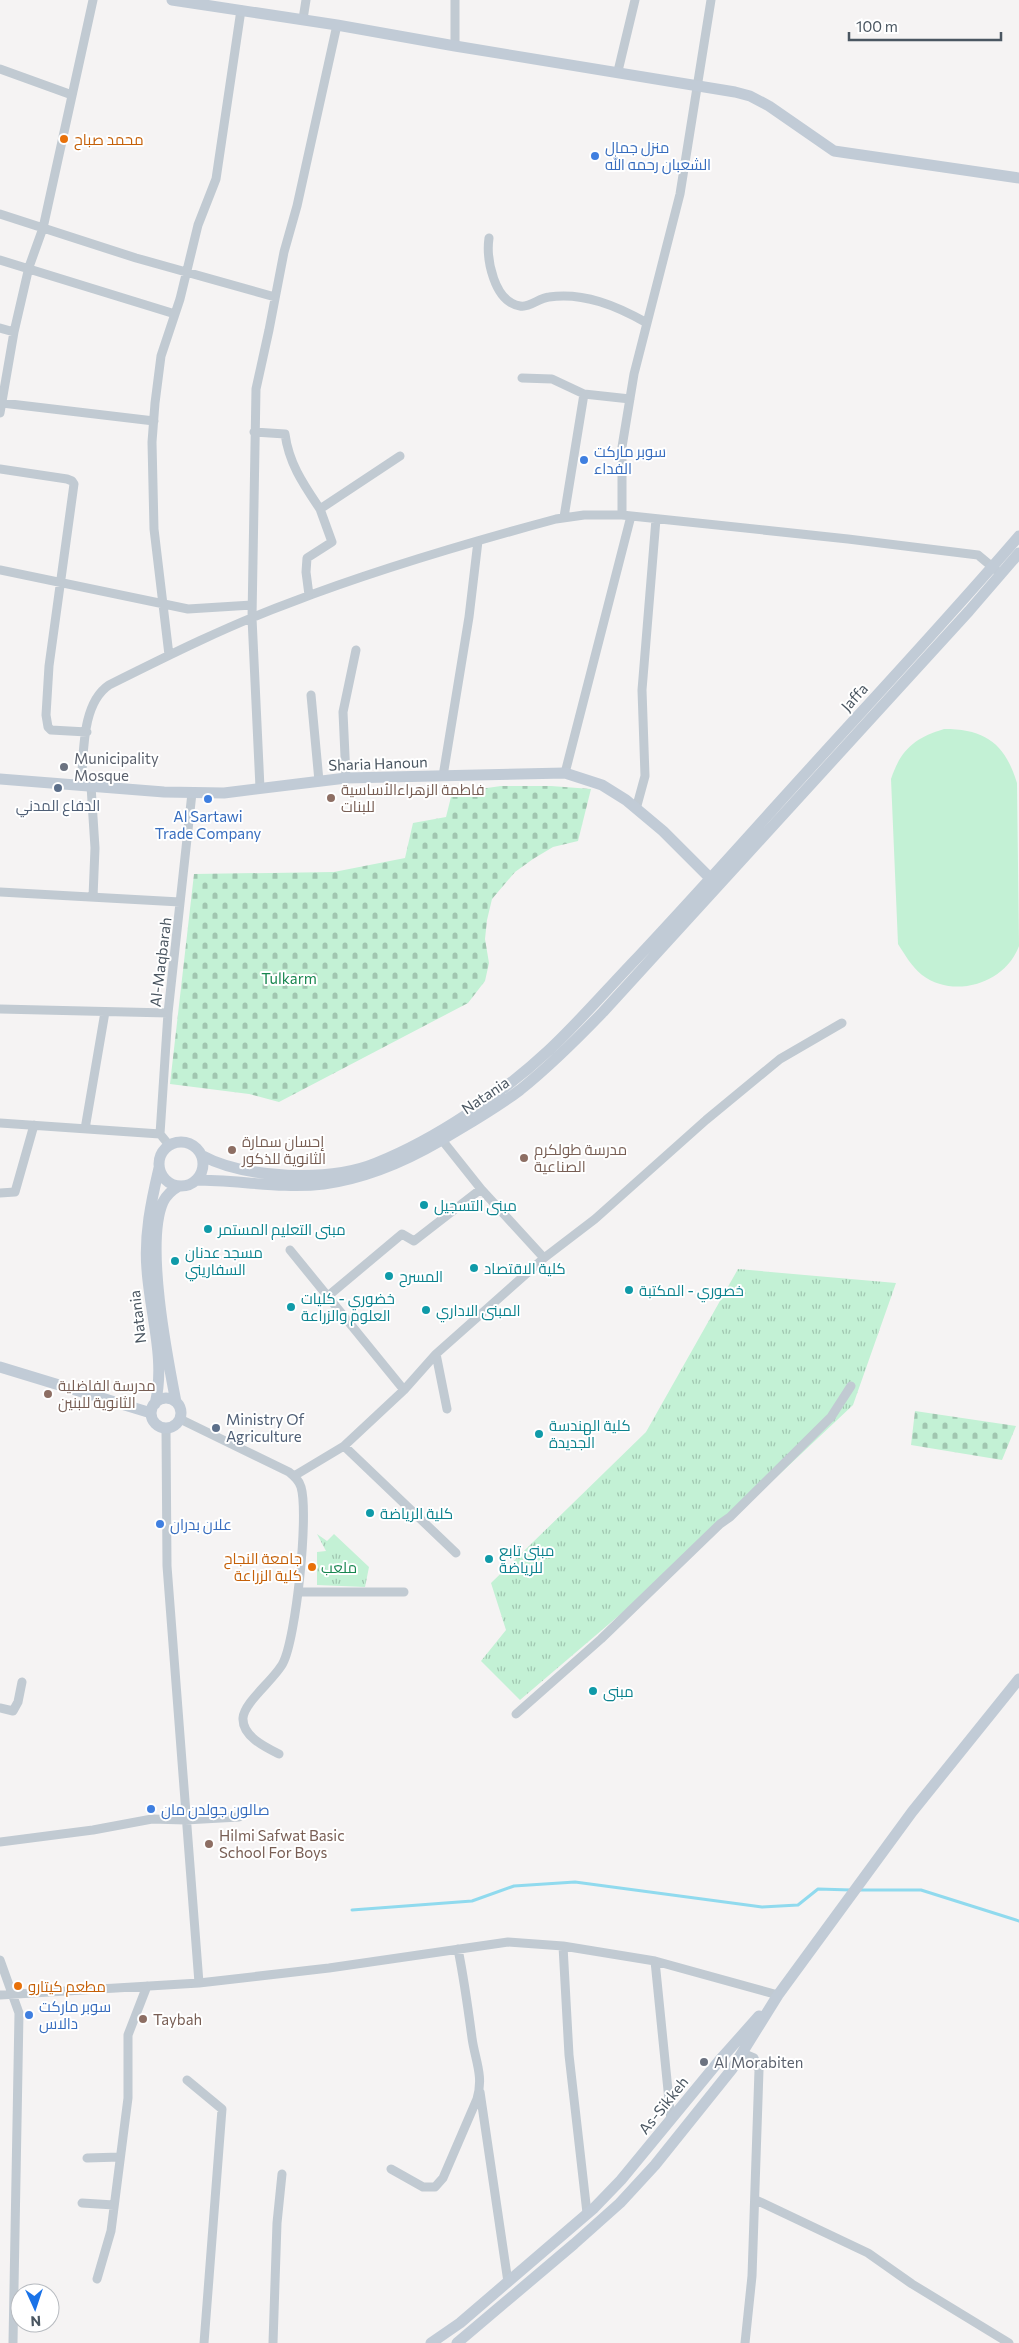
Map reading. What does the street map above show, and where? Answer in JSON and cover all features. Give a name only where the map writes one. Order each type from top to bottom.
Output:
[{"type":"street","points":[[0,413],[14,332],[29,267],[43,228],[94,0]]},
{"type":"street","points":[[172,0],[337,24],[455,46],[618,71],[740,93],[760,100],[834,151],[1019,178]]},
{"type":"street","points":[[303,19],[306,0]]},
{"type":"street","points":[[455,0],[455,46]]},
{"type":"street","points":[[618,71],[635,0]]},
{"type":"street","points":[[565,773],[626,516],[622,447],[630,399],[647,323],[680,194],[711,0]]},
{"type":"street","points":[[169,655],[154,529],[154,421],[161,356],[175,314],[198,225],[216,179],[241,10]]},
{"type":"street","points":[[260,788],[252,618],[256,389],[284,252],[298,206],[337,24]]},
{"type":"street","points":[[0,69],[72,96]]},
{"type":"street","points":[[0,214],[186,272],[275,297]]},
{"type":"street","points":[[489,238],[488,260],[492,274],[503,295],[517,305],[524,306],[548,297],[586,298],[615,306],[647,323]]},
{"type":"street","points":[[0,260],[29,267],[175,314]]},
{"type":"street","points":[[0,328],[14,332]]},
{"type":"street","points":[[522,378],[552,379],[584,394],[630,399]]},
{"type":"street","points":[[564,517],[584,394]]},
{"type":"street","points":[[2,403],[154,421]]},
{"type":"street","points":[[254,432],[284,434],[296,473],[320,509],[332,542],[307,558],[306,572],[309,595]]},
{"type":"street","points":[[320,509],[400,456]]},
{"type":"street","points":[[0,469],[72,481],[49,666],[46,723],[54,731],[87,732]]},
{"type":"street","points":[[93,897],[95,848],[86,786],[87,732],[90,707],[102,690],[169,655],[309,595],[385,568],[564,517],[584,515],[656,519],[978,555],[996,570]]},
{"type":"street","points":[[636,809],[645,776],[642,690],[656,519]]},
{"type":"street","name":"Jaffa","points":[[715,882],[996,570],[1019,536]]},
{"type":"street","points":[[444,776],[469,616],[478,541]]},
{"type":"street","name":"Jaffa","points":[[996,570],[1019,553]]},
{"type":"street","points":[[0,570],[163,604],[196,609],[252,605]]},
{"type":"street","points":[[346,778],[343,712],[356,650]]},
{"type":"street","points":[[311,695],[319,781]]},
{"type":"street","name":"Sharia Hanoun","points":[[0,779],[192,793],[224,793],[346,778],[565,773],[602,785],[636,809],[664,831],[715,882]]},
{"type":"street","name":"Al-Maqbarah","points":[[160,1134],[168,1013],[192,793]]},
{"type":"street","name":"Natania","points":[[196,1180],[229,1180],[285,1185],[331,1183],[368,1175],[390,1167],[438,1136],[549,1050],[715,882]]},
{"type":"street","points":[[0,892],[180,902]]},
{"type":"street","points":[[0,1009],[168,1013]]},
{"type":"street","points":[[85,1129],[105,1012]]},
{"type":"street","points":[[294,1476],[344,1446],[404,1390],[436,1354],[544,1258],[595,1219],[706,1120],[780,1059],[842,1023]]},
{"type":"street","points":[[0,1123],[160,1134],[169,1145]]},
{"type":"street","points":[[0,1193],[15,1192],[34,1125]]},
{"type":"street","points":[[438,1136],[481,1189],[544,1258]]},
{"type":"street","name":"Natania","points":[[201,1155],[218,1163],[242,1170],[326,1175],[375,1164],[438,1136]]},
{"type":"street","points":[[187,1142],[194,1145],[201,1155],[203,1165],[196,1180],[186,1185],[179,1186],[166,1180],[159,1168],[161,1154],[169,1145],[187,1142]]},
{"type":"street","name":"Natania","points":[[153,1408],[159,1377],[146,1250],[151,1201],[159,1168]]},
{"type":"street","name":"Natania","points":[[176,1402],[160,1300],[156,1248],[158,1220],[162,1203],[170,1192],[179,1186]]},
{"type":"street","points":[[328,1296],[402,1234],[414,1241],[481,1189]]},
{"type":"street","points":[[290,1250],[404,1390]]},
{"type":"street","points":[[436,1354],[447,1409]]},
{"type":"street","points":[[0,1367],[153,1408]]},
{"type":"street","points":[[516,1714],[601,1639],[720,1524],[730,1517],[831,1417],[851,1386]]},
{"type":"street","points":[[162,1399],[176,1402],[181,1410],[180,1419],[174,1426],[166,1428],[157,1425],[153,1408],[162,1399]]},
{"type":"street","points":[[180,1419],[294,1476],[300,1485],[302,1495],[298,1592],[290,1645],[283,1663],[248,1707],[244,1717],[245,1727],[249,1733],[266,1747],[279,1754]]},
{"type":"street","points":[[166,1428],[167,1566],[199,1984]]},
{"type":"street","points":[[344,1446],[456,1553]]},
{"type":"street","points":[[298,1592],[404,1592]]},
{"type":"street","points":[[0,1995],[13,1996],[199,1984],[329,1968],[508,1942],[563,1946],[655,1962],[778,1995],[912,1812],[1019,1679]]},
{"type":"street","points":[[0,1708],[13,1711],[18,1702],[22,1682]]},
{"type":"street","points":[[0,1842],[93,1830],[152,1819],[185,1820],[239,1817]]},
{"type":"street","points":[[563,1946],[569,2055],[587,2211]]},
{"type":"street","points":[[458,1949],[468,2000],[472,2040],[479,2063],[480,2089],[508,2282]]},
{"type":"street","points":[[0,1960],[19,2014],[13,2343]]},
{"type":"street","points":[[655,1962],[670,2117]]},
{"type":"street","points":[[97,2279],[111,2231],[128,2098],[128,2035],[147,1986]]},
{"type":"street","name":"As-Sikkeh","points":[[458,2343],[518,2294],[620,2203],[655,2165],[732,2069],[778,1995]]},
{"type":"street","name":"As-Sikkeh","points":[[432,2343],[460,2323],[508,2282],[621,2180],[670,2117],[778,1995]]},
{"type":"street","points":[[742,2053],[754,2058],[759,2070],[756,2200],[752,2276],[745,2343]]},
{"type":"street","points":[[187,2080],[222,2109],[204,2343]]},
{"type":"street","points":[[391,2169],[423,2187],[435,2187],[439,2183],[480,2089]]},
{"type":"street","points":[[87,2158],[120,2157]]},
{"type":"street","points":[[273,2343],[277,2223],[282,2174]]},
{"type":"street","points":[[756,2200],[868,2252],[912,2284],[1009,2343]]},
{"type":"street","points":[[82,2203],[114,2205]]},
{"type":"green space","points":[[944,729],[971,732],[992,741],[1006,758],[1017,783],[1019,946],[1012,959],[991,978],[977,984],[963,986],[949,986],[935,982],[922,975],[912,965],[898,944],[891,779],[899,760],[910,746],[925,736]]},
{"type":"green space","name":"Tulkarm","points":[[501,786],[551,786],[591,789],[578,841],[553,847],[533,859],[515,872],[492,899],[485,939],[489,963],[485,981],[468,1003],[279,1102],[249,1094],[170,1084],[194,874],[334,872],[405,858],[413,823],[446,817],[452,793]]},
{"type":"green space","points":[[738,1269],[896,1283],[853,1405],[732,1519],[520,1700],[481,1661],[506,1630],[491,1583],[646,1432]]},
{"type":"green space","points":[[915,1411],[1016,1426],[1002,1460],[911,1445]]},
{"type":"green space","name":"ملعب","points":[[317,1534],[327,1541],[334,1534],[369,1567],[365,1587],[317,1585],[317,1552],[326,1551]]},
{"type":"waterway","points":[[352,1910],[472,1901],[514,1886],[575,1882],[762,1907],[798,1905],[818,1889],[851,1890]]},
{"type":"waterway","points":[[860,1890],[921,1890],[1019,1921]]},
{"type":"place","name":"محمد صباح","points":[[64,139]]},
{"type":"place","name":"منزل جمال الشعبان رحمه الله","points":[[595,156]]},
{"type":"place","name":"سوبر ماركت الفداء","points":[[584,460]]},
{"type":"place","name":"Municipality Mosque","points":[[64,767]]},
{"type":"place","name":"الدفاع المدني","points":[[58,788]]},
{"type":"place","name":"فاطمة الزهراءالأساسية للبنات","points":[[331,798]]},
{"type":"place","name":"Al Sartawi Trade Company","points":[[208,799]]},
{"type":"place","name":"إحسان سمارة الثانوية للذكور","points":[[232,1150]]},
{"type":"place","name":"مدرسة طولكرم الصناعية","points":[[524,1158]]},
{"type":"place","name":"مبنى التسجيل","points":[[424,1205]]},
{"type":"place","name":"مبنى التعليم المستمر","points":[[208,1229]]},
{"type":"place","name":"مسجد عدنان السفاريني","points":[[175,1261]]},
{"type":"place","name":"كلية الاقتصاد","points":[[474,1268]]},
{"type":"place","name":"المسرح","points":[[389,1276]]},
{"type":"place","name":"خصوري - المكتبة","points":[[629,1290]]},
{"type":"place","name":"خضوري - كليات العلوم والزراعة","points":[[291,1307]]},
{"type":"place","name":"المبنى الاداري","points":[[426,1310]]},
{"type":"place","name":"مدرسة الفاضلية الثانوية للبنين","points":[[48,1394]]},
{"type":"place","name":"Ministry Of Agriculture","points":[[216,1428]]},
{"type":"place","name":"كلية الهندسة الجديدة","points":[[539,1434]]},
{"type":"place","name":"كلية الرياضة","points":[[370,1513]]},
{"type":"place","name":"علان بدران","points":[[160,1524]]},
{"type":"place","name":"مبنى تابع للرياضة","points":[[489,1559]]},
{"type":"place","name":"جامعة النجاح كلية الزراعة","points":[[312,1567]]},
{"type":"place","name":"مبنى","points":[[593,1691]]},
{"type":"place","name":"صالون جولدن مان","points":[[151,1809]]},
{"type":"place","name":"Hilmi Safwat Basic School For Boys","points":[[209,1844]]},
{"type":"place","name":"مطعم كيتارو","points":[[18,1986]]},
{"type":"place","name":"سوبر ماركت دالاس","points":[[29,2015]]},
{"type":"place","name":"Taybah","points":[[143,2019]]},
{"type":"place","name":"Al Morabiten","points":[[704,2062]]}]
